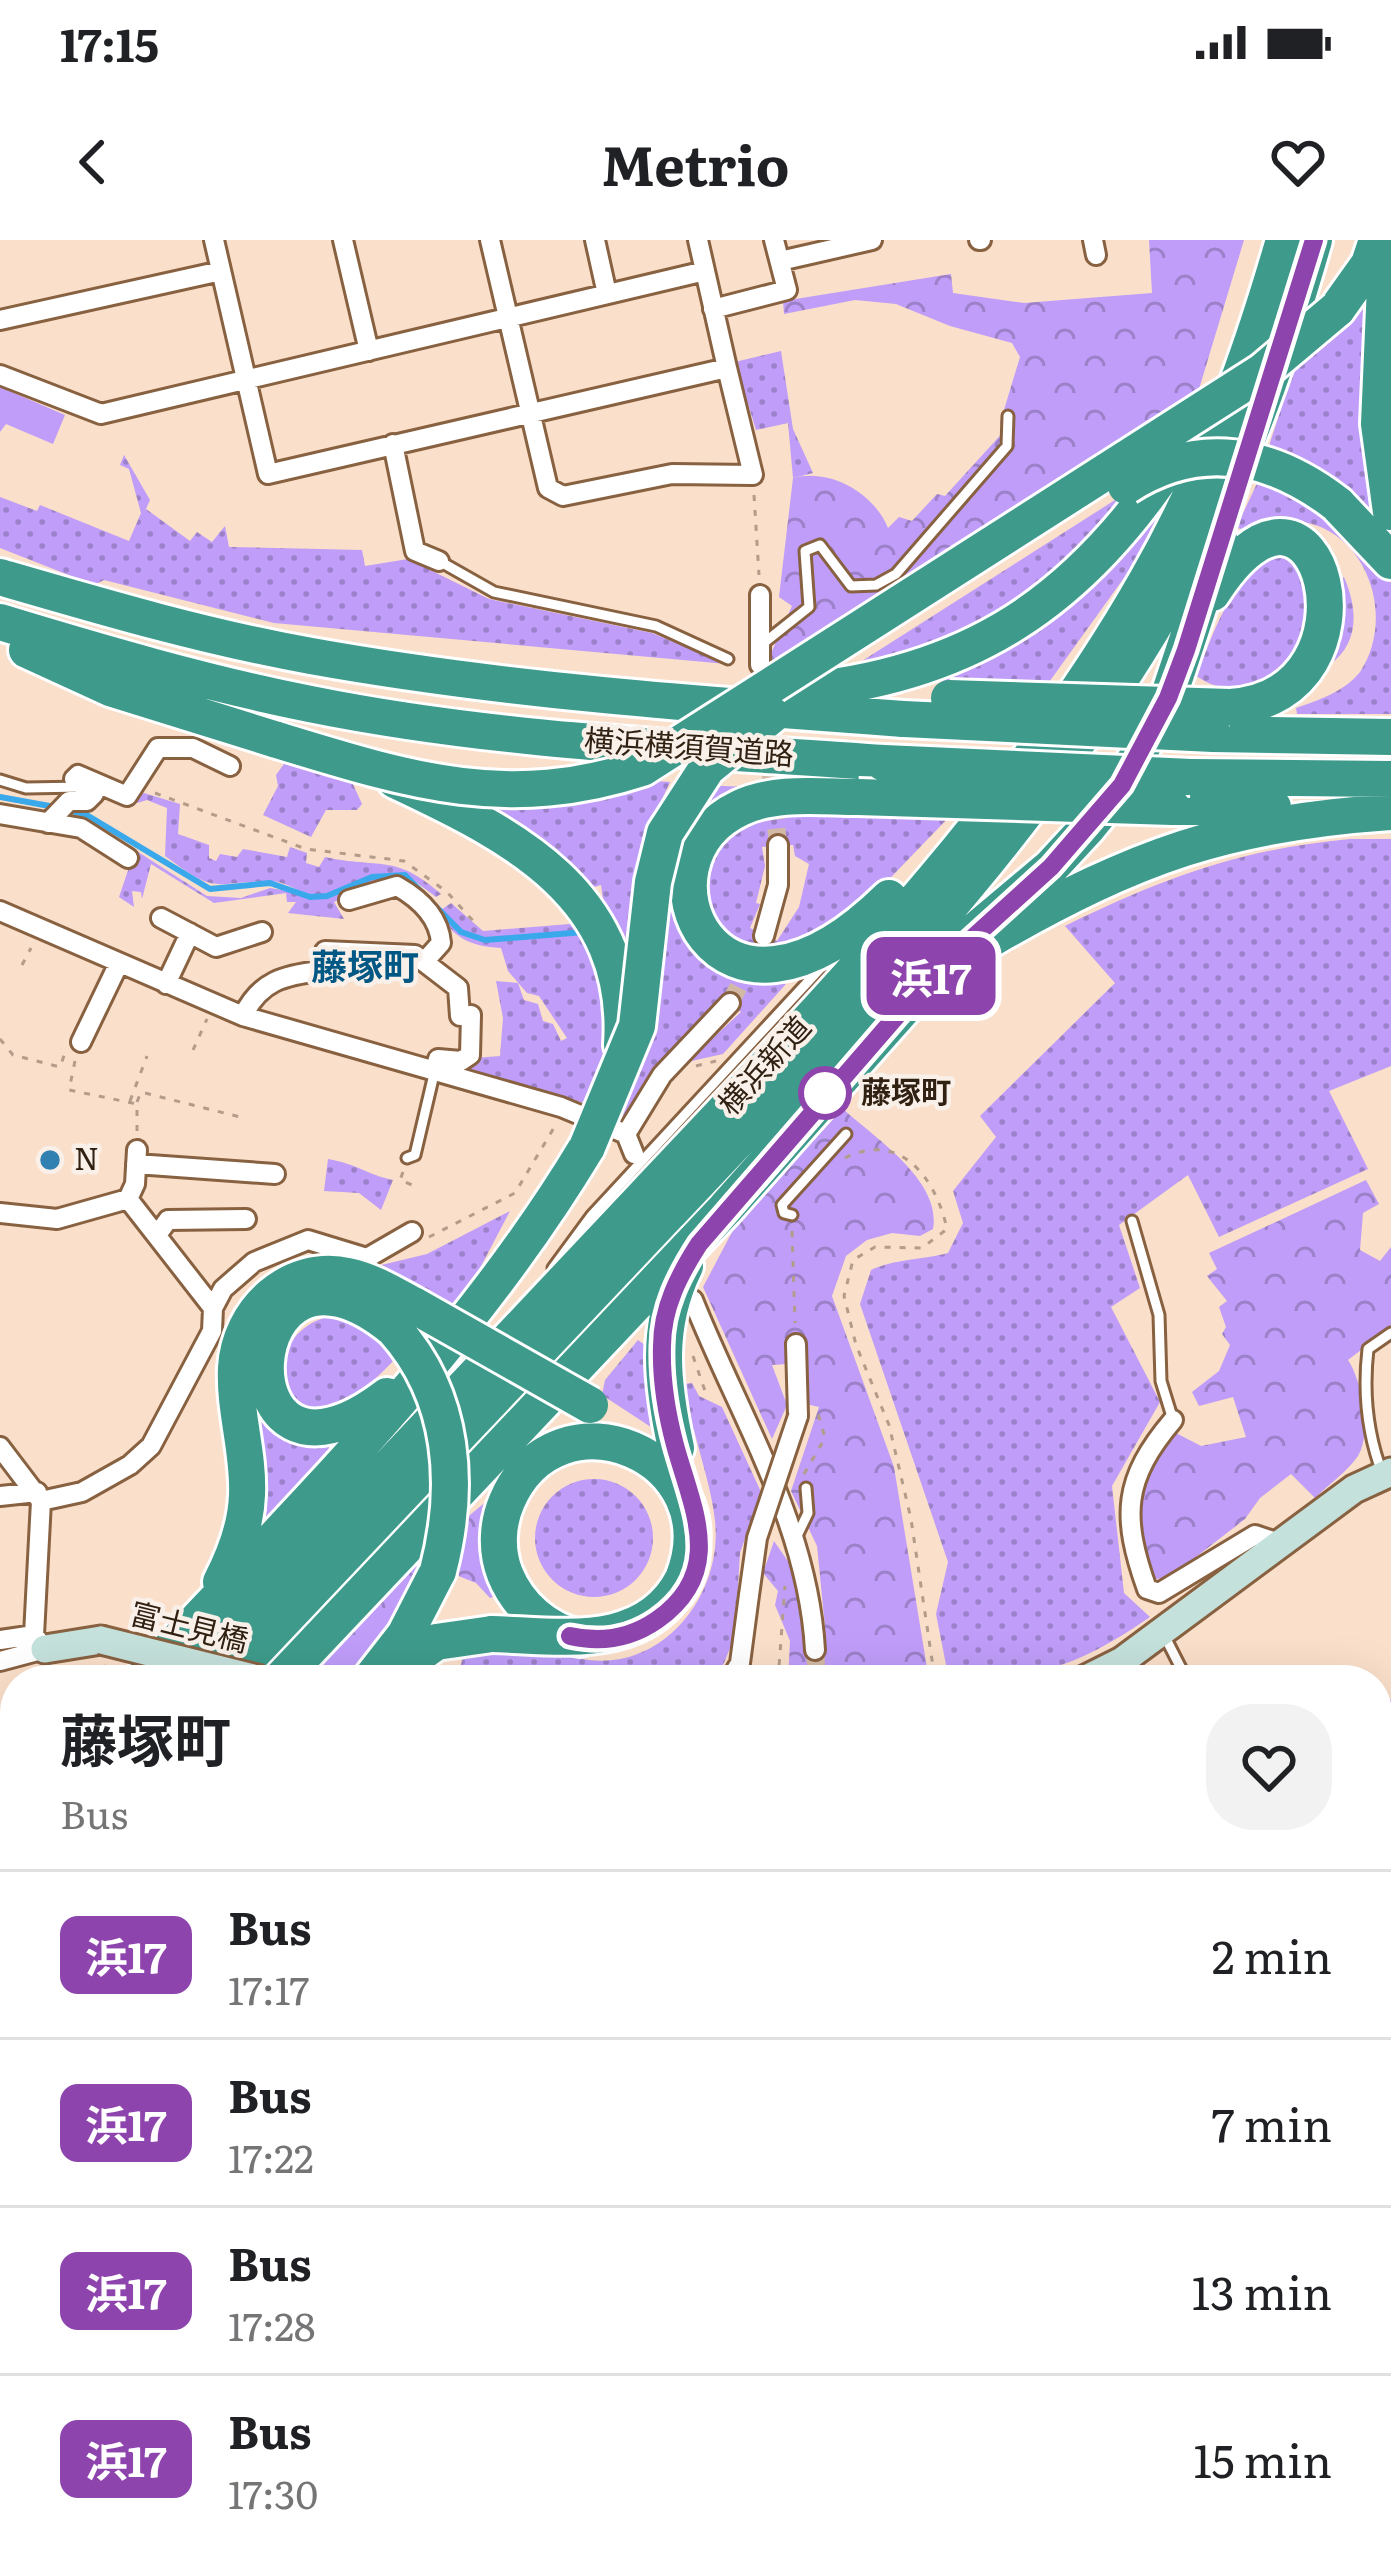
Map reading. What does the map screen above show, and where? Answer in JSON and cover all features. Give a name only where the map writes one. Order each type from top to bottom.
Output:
[{"type":"highway","points":[[790,692],[857,686],[930,668],[1012,625],[1100,553],[1151,493],[1194,427],[1238,336],[1272,240]]},
{"type":"highway","name":"横浜新道","points":[[202,1665],[823,1003],[965,838],[1061,714],[1146,582],[1222,423],[1284,240]]},
{"type":"highway","name":"横浜新道","points":[[240,1665],[752,1125],[1003,837],[1090,723],[1164,608],[1225,491],[1282,344],[1314,240]]},
{"type":"highway","points":[[0,635],[110,688],[376,770],[449,785],[546,792],[642,768],[1225,397],[1337,309],[1369,264],[1377,240]]},
{"type":"highway","points":[[1387,240],[1379,424],[1391,512]]},
{"type":"highway","points":[[295,1665],[725,1210],[963,941],[1051,867],[1122,785],[1168,698],[1186,650],[1282,344]]},
{"type":"highway","points":[[155,1665],[465,1324],[518,1255],[587,1147],[618,1084],[638,1026],[653,882],[665,833],[689,790],[733,745],[816,684],[1145,473],[1204,455],[1259,460],[1301,479],[1337,504],[1391,561]]},
{"type":"highway","points":[[1186,650],[1221,579],[1265,543],[1294,537],[1327,546],[1360,583]]},
{"type":"highway","name":"横浜横須賀道路","points":[[0,577],[160,624],[312,656],[452,676],[913,708]]},
{"type":"highway","points":[[1146,582],[997,782],[869,917],[802,961],[768,968],[726,956],[705,935],[693,912],[688,884],[698,844],[736,809],[760,800],[859,797],[1182,792],[1391,810]]},
{"type":"highway","name":"横浜横須賀道路","points":[[0,622],[146,666],[335,708],[621,744],[1182,792],[1300,780],[1391,782]]},
{"type":"highway","points":[[1222,721],[1294,698],[1345,667]]},
{"type":"highway","points":[[452,676],[790,692],[913,708],[1222,721],[1391,737]]},
{"type":"highway","points":[[376,770],[495,828],[574,893],[604,944],[622,996],[618,1084]]},
{"type":"highway","points":[[903,1006],[980,945],[1134,864],[1256,825],[1391,810]]},
{"type":"highway","points":[[674,1437],[662,1346],[665,1314],[690,1282],[725,1210]]},
{"type":"highway","points":[[192,1625],[229,1567],[245,1515],[236,1364],[249,1319],[283,1287],[328,1274],[362,1280],[405,1318],[448,1442],[452,1505],[438,1571],[405,1635],[382,1665]]},
{"type":"highway","points":[[465,1324],[389,1394],[345,1422],[316,1427],[301,1423],[270,1395],[263,1353],[275,1326],[296,1308],[340,1299],[405,1318],[590,1405],[640,1435],[673,1463],[691,1501],[680,1569],[622,1613],[599,1617],[570,1611],[545,1593],[528,1568],[522,1547],[526,1514],[544,1486],[573,1468],[595,1464],[626,1471],[652,1491],[663,1510],[680,1569]]},
{"type":"highway","points":[[343,1615],[466,1500],[506,1474]]},
{"type":"highway","points":[[403,1665],[436,1642],[485,1627],[607,1612],[639,1598],[680,1569]]},
{"type":"highway","points":[[405,1635],[446,1616],[485,1627]]},
{"type":"highway","points":[[436,1665],[436,1657],[485,1627]]},
{"type":"street","points":[[214,240],[268,474],[728,368]]},
{"type":"street","points":[[343,240],[368,351]]},
{"type":"street","points":[[490,240],[548,488],[562,496],[672,474],[753,475],[698,240]]},
{"type":"street","points":[[595,240],[608,294]]},
{"type":"street","points":[[713,308],[787,290],[775,240]]},
{"type":"street","points":[[780,261],[872,240]]},
{"type":"street","points":[[0,320],[220,271]]},
{"type":"street","points":[[0,375],[101,414],[705,272]]},
{"type":"street","points":[[393,444],[416,551],[439,561]]},
{"type":"street","points":[[757,639],[760,595]]},
{"type":"street","points":[[56,816],[94,794],[74,779],[77,775],[128,796],[158,748],[193,748],[230,766]]},
{"type":"street","points":[[0,814],[56,816],[128,858]]},
{"type":"street","points":[[764,936],[778,885],[778,845]]},
{"type":"street","points":[[349,900],[397,886],[416,896],[440,927],[441,944],[424,962]]},
{"type":"street","points":[[0,911],[242,1016],[561,1107],[626,1134],[634,1154]]},
{"type":"street","points":[[161,918],[216,946],[262,932]]},
{"type":"street","points":[[166,984],[190,933]]},
{"type":"street","points":[[242,1016],[254,994],[283,975],[322,971],[326,951],[415,955],[458,988],[460,1016],[471,1015],[470,1055],[461,1061],[438,1059],[435,1070]]},
{"type":"street","points":[[81,1042],[119,963]]},
{"type":"street","points":[[626,1134],[662,1076],[730,1003]]},
{"type":"street","points":[[213,1308],[128,1199],[136,1157],[275,1174]]},
{"type":"street","points":[[0,1213],[57,1219],[128,1199]]},
{"type":"street","points":[[157,1235],[168,1220],[246,1219]]},
{"type":"street","points":[[0,1496],[82,1492],[130,1465],[151,1446],[212,1330],[213,1308],[223,1289],[254,1262],[308,1240],[367,1258],[412,1232]]},
{"type":"street","points":[[690,1282],[796,1538],[813,1607],[815,1649]]},
{"type":"street","points":[[739,1665],[757,1538],[798,1416],[796,1345]]},
{"type":"street","points":[[1173,1420],[1142,1456],[1130,1495],[1148,1589],[1159,1593],[1255,1535],[1279,1544]]},
{"type":"street","points":[[0,1447],[39,1496],[39,1642]]},
{"type":"street","points":[[1108,1665],[1387,1473]]},
{"type":"street","points":[[0,1640],[39,1642]]},
{"type":"street","name":"富士見橋","points":[[39,1642],[101,1640],[201,1665]]},
{"type":"street","points":[[0,1661],[39,1642]]},
{"type":"lane","points":[[757,639],[809,608],[804,566],[805,551],[812,546],[820,544],[831,555],[851,586],[876,585],[896,574],[1007,446],[1008,416]]},
{"type":"lane","points":[[439,561],[494,592],[656,626],[728,659]]},
{"type":"lane","points":[[0,780],[26,788],[84,787]]},
{"type":"lane","points":[[549,1273],[592,1216],[869,917]]},
{"type":"lane","points":[[406,1159],[415,1155],[424,1130],[435,1070]]},
{"type":"lane","points":[[792,1215],[784,1213],[782,1205],[846,1134]]},
{"type":"lane","points":[[1132,1221],[1159,1315],[1161,1382],[1173,1420]]},
{"type":"lane","points":[[464,1388],[535,1292]]},
{"type":"lane","points":[[1387,1473],[1370,1441],[1366,1366],[1368,1349],[1391,1333]]},
{"type":"lane","points":[[796,1538],[808,1513],[806,1488]]},
{"type":"lane","points":[[1161,1631],[1179,1665]]},
{"type":"path","points":[[753,475],[760,595]]},
{"type":"path","points":[[136,787],[306,849],[404,861],[448,892],[475,923]]},
{"type":"path","points":[[22,964],[35,941]]},
{"type":"path","points":[[194,1050],[214,1004]]},
{"type":"path","points":[[0,1039],[14,1055],[27,1058]]},
{"type":"path","points":[[81,1042],[69,1090],[133,1104]]},
{"type":"path","points":[[136,1157],[133,1104],[147,1056]]},
{"type":"path","points":[[133,1104],[141,1092],[240,1117]]},
{"type":"path","points":[[412,1232],[433,1238],[515,1193],[550,1140],[561,1107]]},
{"type":"path","points":[[834,1168],[873,1146],[900,1153],[941,1203],[947,1229],[922,1248],[875,1247],[853,1260],[844,1297],[856,1346],[889,1425],[932,1665]]},
{"type":"path","points":[[406,1159],[400,1180],[417,1187]]},
{"type":"path","points":[[792,1215],[796,1345]]},
{"type":"path","points":[[689,1346],[704,1391]]},
{"type":"path","points":[[806,1488],[804,1470],[825,1438],[820,1418]]},
{"type":"path","points":[[779,1665],[786,1580]]},
{"type":"green space","points":[[1149,240],[1244,240],[1196,399],[777,664],[768,660],[792,606],[779,597],[793,478],[821,477],[849,486],[872,504],[888,528],[899,517],[912,521],[937,494],[945,496],[1007,428],[1000,423],[1020,357],[1012,343],[950,326],[896,304],[855,300],[784,314],[783,301],[951,274],[953,293],[1024,303],[1152,293]]},
{"type":"green space","points":[[1365,298],[1372,301],[1375,486],[1387,533],[1268,449],[1296,363]]},
{"type":"green space","points":[[781,351],[793,429],[813,473],[793,478],[788,423],[756,430],[735,362]]},
{"type":"green space","points":[[0,387],[65,415],[53,444],[6,424],[0,432]]},
{"type":"green space","points":[[124,455],[150,500],[146,509],[190,541],[197,532],[212,542],[225,526],[229,547],[362,550],[365,566],[408,559],[489,599],[652,633],[727,664],[274,623],[104,580],[94,585],[0,548],[0,497],[37,511],[40,505],[129,541],[141,513],[129,469],[120,465]]},
{"type":"green space","points":[[1261,475],[1279,481],[1375,555],[1391,579],[1391,714],[1297,714],[1296,708],[1339,690],[1360,672],[1375,634],[1373,593],[1356,555],[1325,529],[1298,522],[1236,528]]},
{"type":"green space","points":[[1148,479],[1070,568],[940,652],[840,675]]},
{"type":"green space","points":[[1169,488],[1176,490],[1144,550],[1047,685],[939,681],[935,673]]},
{"type":"green space","points":[[1280,555],[1337,581],[1344,577],[1354,622],[1341,654],[1311,675],[1268,685],[1222,687],[1196,676],[1236,591]]},
{"type":"green space","points":[[291,754],[347,771],[362,804],[357,810],[326,810],[311,837],[263,815],[278,786],[276,775]]},
{"type":"green space","points":[[626,779],[670,782],[642,843],[629,987],[606,920],[601,885],[587,889],[548,848],[470,796]]},
{"type":"green space","points":[[700,785],[748,787],[710,807],[689,831],[700,955],[740,978],[786,984],[723,1054],[687,1062],[741,1012],[721,997],[624,1116],[617,1116],[659,867]]},
{"type":"green space","points":[[144,793],[180,804],[178,834],[209,845],[209,858],[216,861],[220,854],[237,857],[243,849],[287,857],[290,847],[307,853],[306,863],[319,867],[325,857],[398,867],[441,894],[436,897],[404,873],[382,875],[323,895],[276,882],[206,882],[165,856],[167,808],[147,800],[137,803],[134,797]]},
{"type":"green space","points":[[754,813],[951,815],[844,926],[757,956],[710,914],[705,890],[709,851]],"holes":[[[793,845],[795,856],[809,864],[799,907],[777,941],[750,928],[760,904],[756,903],[765,866],[762,847]]]},
{"type":"green space","points":[[1391,839],[1391,1066],[1329,1091],[1368,1169],[1219,1237],[1188,1175],[1119,1225],[1140,1288],[1111,1307],[1160,1402],[1112,1486],[1124,1593],[1150,1617],[1101,1648],[1061,1665],[946,1665],[936,1614],[948,1562],[860,1304],[871,1270],[948,1253],[963,1223],[953,1191],[996,1137],[980,1116],[1115,983],[1065,926],[1203,868],[1310,844]]},
{"type":"green space","points":[[135,850],[207,896],[241,898],[270,888],[328,898],[372,879],[405,876],[431,900],[428,903],[419,894],[352,893],[334,902],[344,919],[288,913],[296,902],[287,902],[286,893],[214,903],[151,864],[142,899],[141,892],[132,891],[134,907],[119,897]]},
{"type":"green space","points":[[451,903],[483,931],[582,923],[600,971],[608,1013],[605,1056],[591,1105],[458,1067],[475,1058],[500,1056],[503,1018],[496,981],[518,983],[524,1000],[538,1004],[543,1021],[553,1024],[561,1041],[567,1038],[539,996],[527,993],[508,971],[501,948],[471,943],[450,928],[438,912]]},
{"type":"green space","points":[[843,1109],[903,1162],[927,1194],[933,1229],[920,1236],[892,1233],[867,1240],[846,1256],[832,1296],[894,1467],[927,1665],[789,1665],[790,1641],[775,1605],[778,1591],[763,1573],[774,1541],[794,1570],[805,1627],[825,1626],[817,1546],[791,1491],[819,1407],[806,1404],[803,1363],[772,1365],[787,1405],[772,1439],[703,1287],[740,1217]]},
{"type":"green space","points":[[328,1159],[393,1180],[381,1210],[359,1193],[324,1191]]},
{"type":"green space","points":[[1366,1180],[1379,1204],[1363,1213],[1360,1250],[1380,1261],[1391,1247],[1391,1327],[1348,1360],[1363,1407],[1364,1434],[1358,1456],[1315,1498],[1291,1474],[1260,1498],[1245,1519],[1170,1577],[1156,1579],[1144,1559],[1140,1519],[1148,1466],[1174,1432],[1201,1446],[1246,1437],[1233,1397],[1199,1406],[1192,1392],[1219,1371],[1230,1345],[1222,1334],[1226,1327],[1219,1307],[1227,1301],[1207,1276],[1217,1269],[1209,1253]]},
{"type":"green space","points":[[510,1211],[478,1272],[448,1310],[369,1268],[427,1254]]},
{"type":"green space","points":[[327,1317],[342,1317],[402,1352],[355,1395],[317,1408],[301,1403],[291,1391],[285,1359],[306,1327]]},
{"type":"green space","points":[[638,1340],[645,1345],[657,1431],[602,1395],[605,1380]]},
{"type":"green space","points":[[692,1383],[699,1396],[722,1407],[761,1492],[740,1553],[735,1636],[723,1665],[461,1665],[476,1653],[508,1649],[617,1660],[665,1639],[684,1620],[710,1574],[715,1521],[694,1430],[686,1429],[684,1384]]},
{"type":"green space","points":[[250,1399],[285,1434],[326,1443],[330,1449],[259,1525]]},
{"type":"green space","points":[[594,1479],[617,1483],[636,1496],[649,1515],[653,1538],[649,1561],[636,1580],[617,1593],[594,1597],[571,1593],[552,1580],[539,1561],[535,1538],[539,1515],[552,1496],[571,1483]]},
{"type":"green space","points":[[493,1496],[499,1595],[490,1598],[476,1583],[451,1573],[465,1519]]},
{"type":"green space","points":[[430,1542],[408,1600],[373,1649],[355,1665],[313,1665]]},
{"type":"waterway","points":[[0,797],[55,807]]},
{"type":"waterway","points":[[67,810],[85,814],[210,889],[270,883],[310,897],[327,896],[372,877],[405,875],[461,932],[485,940],[584,932]]},
{"type":"tunnel","points":[[768,748],[778,845]]},
{"type":"tunnel","points":[[730,1003],[754,957]]},
{"type":"tunnel","points":[[815,1650],[816,1665]]},
{"type":"bus line","name":"浜17","points":[[570,1636],[609,1639],[644,1628],[673,1606],[693,1574],[699,1552],[699,1518],[676,1448],[662,1346],[665,1314],[686,1264],[725,1210],[903,1006],[963,941],[1051,867],[1088,827],[1122,785],[1147,740],[1186,650],[1256,438],[1314,240]]},
{"type":"place","name":"藤塚町","points":[[825,1093]]},
{"type":"place","name":"N","points":[[50,1160]]},
{"type":"district","name":"藤塚町","points":[[365,967]]}]
